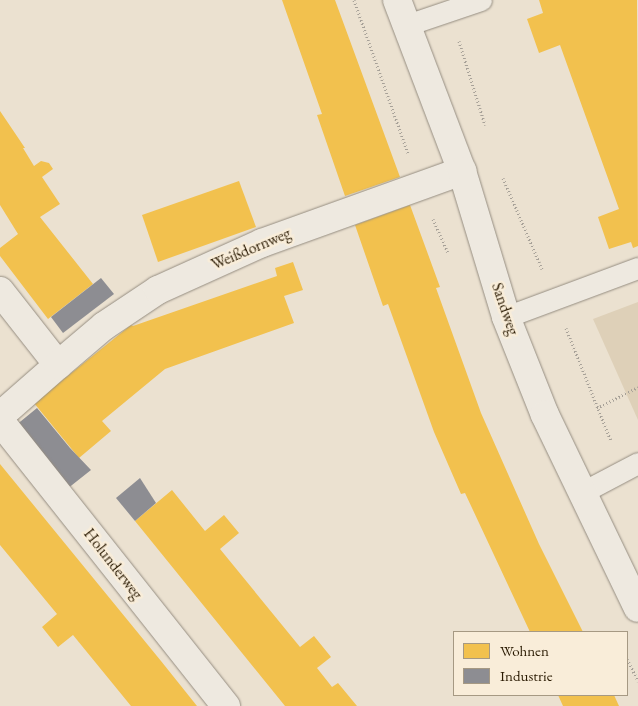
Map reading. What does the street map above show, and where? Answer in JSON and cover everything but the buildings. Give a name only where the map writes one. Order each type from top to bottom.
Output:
[{"type":"street","name":"Sandweg","points":[[397,0],[462,171],[506,317],[545,415],[638,608]]},
{"type":"street","name":"Weißdornweg","points":[[58,365],[104,326],[158,290],[262,242],[462,171]]},
{"type":"street","points":[[0,291],[58,365],[0,416]]},
{"type":"street","name":"Holunderweg","points":[[0,422],[226,706]]},
{"type":"lane","points":[[408,26],[481,0]]},
{"type":"lane","points":[[506,317],[638,268]]},
{"type":"lane","points":[[581,493],[630,466]]},
{"type":"path","points":[[450,12],[487,132]]},
{"type":"path","points":[[503,177],[555,300],[597,408],[630,466]]},
{"type":"path","points":[[597,408],[638,387]]},
{"type":"path","points":[[628,662],[638,681]]},
{"type":"shaded area","points":[[638,302],[638,420],[593,319]]}]
